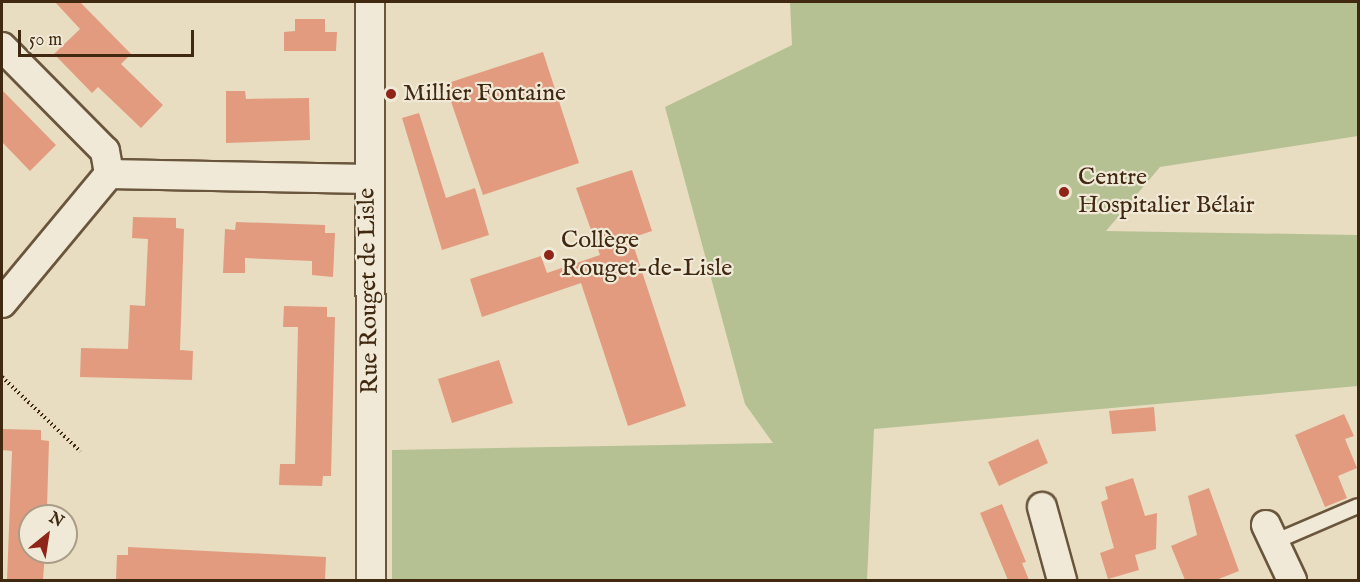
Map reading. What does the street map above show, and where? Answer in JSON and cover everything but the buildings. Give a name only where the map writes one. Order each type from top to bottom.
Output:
[{"type":"street","name":"Rue Rouget de Lisle","points":[[370,2],[368,179],[371,580]]},
{"type":"street","points":[[2,47],[105,151],[109,174],[2,303]]},
{"type":"street","points":[[109,174],[368,179]]},
{"type":"street","points":[[1042,507],[1062,580]]},
{"type":"street","points":[[1270,533],[1292,580]]},
{"type":"lane","points":[[1270,533],[1359,506]]},
{"type":"path","points":[[2,377],[80,451]]},
{"type":"green space","name":"Centre Hospitalier Bélair","points":[[790,2],[1358,2],[1358,136],[1160,167],[1106,231],[1358,235],[1358,386],[874,429],[867,580],[392,580],[392,450],[773,443],[745,404],[665,107],[792,45]]},
{"type":"place","name":"Millier Fontaine","points":[[391,94]]},
{"type":"place","name":"Centre Hospitalier Bélair","points":[[1064,192]]},
{"type":"place","name":"Collège Rouget-de-Lisle","points":[[549,255]]}]
